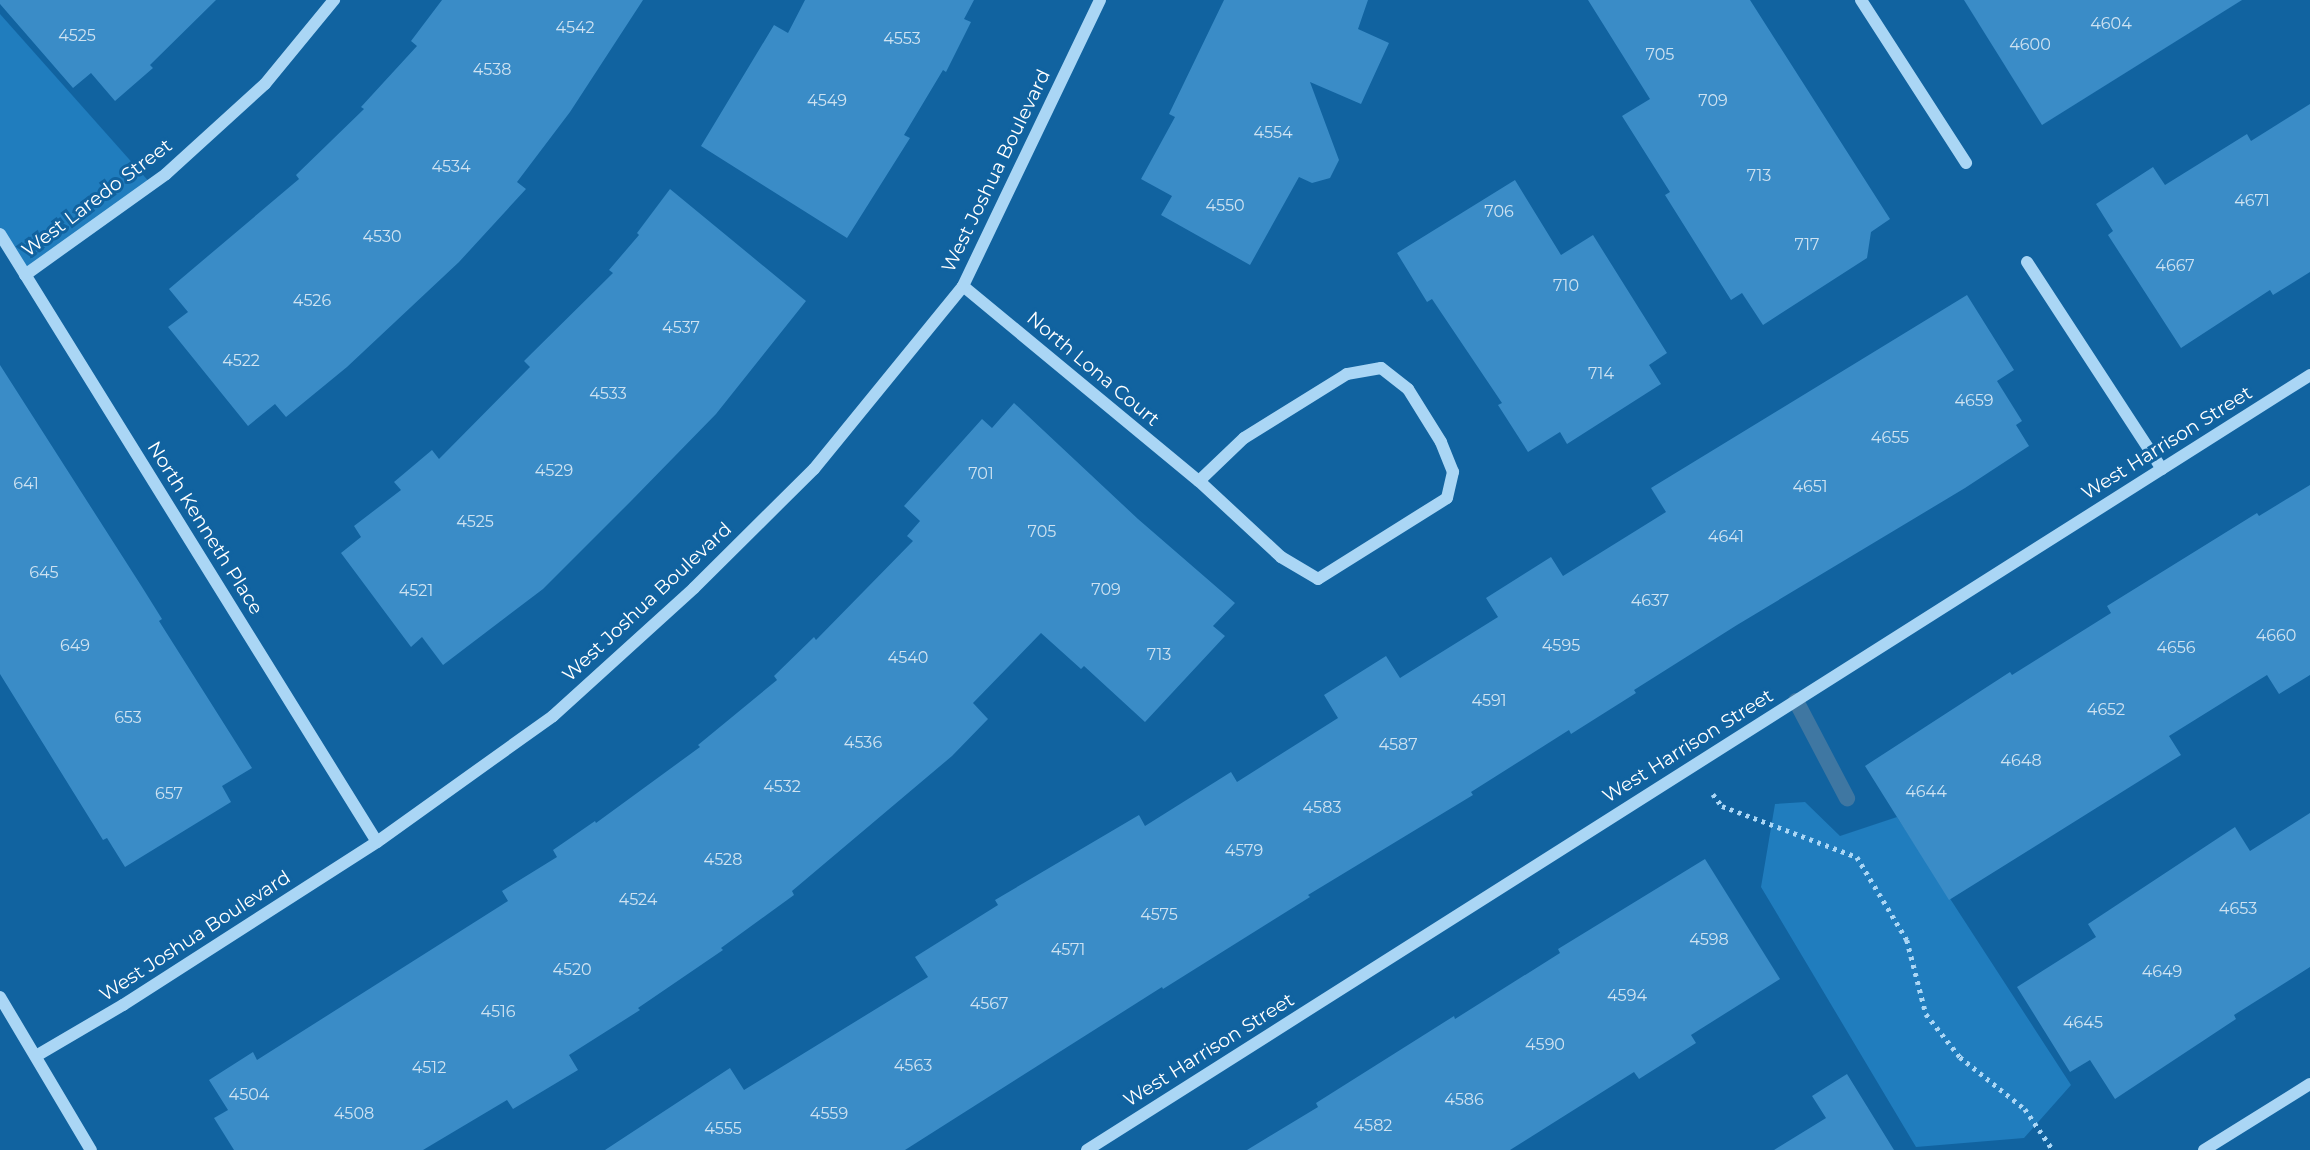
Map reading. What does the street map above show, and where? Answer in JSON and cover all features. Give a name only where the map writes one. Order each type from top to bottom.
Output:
[{"type":"street","name":"West Laredo Street","points":[[26,275],[166,174],[265,84],[334,0]]},
{"type":"street","name":"West Joshua Boulevard","points":[[36,1056],[104,1017],[377,842],[553,716],[694,589],[814,469],[963,286],[1100,0]]},
{"type":"street","points":[[1861,0],[1966,163]]},
{"type":"street","name":"North Kenneth Place","points":[[0,234],[377,842]]},
{"type":"street","points":[[2027,262],[2162,469]]},
{"type":"street","name":"North Lona Court","points":[[963,286],[1199,481],[1281,557],[1318,579],[1447,498],[1453,472],[1441,442],[1408,389],[1381,368],[1347,374],[1244,438],[1199,481]]},
{"type":"street","name":"West Harrison Street","points":[[1087,1150],[2310,375]]},
{"type":"street","points":[[0,997],[90,1150]]},
{"type":"street","points":[[2204,1150],[2310,1084]]},
{"type":"path","points":[[1694,766],[1722,806],[1857,857],[1907,940],[1926,1014],[1960,1057],[2025,1109],[2053,1150]]},
{"type":"shaded area","points":[[0,14],[152,185],[25,275],[0,233]]},
{"type":"shaded area","points":[[1805,802],[1840,836],[1897,817],[2071,1085],[2024,1138],[1916,1147],[1761,887],[1775,804]]},
{"type":"building","points":[[0,0],[216,0],[150,65],[153,68],[115,101],[91,73],[73,88],[0,4]]},
{"type":"building","points":[[442,0],[643,0],[570,112],[517,182],[526,189],[459,262],[347,367],[286,417],[275,404],[248,426],[168,327],[188,312],[169,289],[299,179],[296,175],[364,109],[361,107],[417,46],[411,41]]},
{"type":"building","points":[[805,0],[974,0],[964,19],[971,22],[946,72],[943,70],[904,135],[910,138],[847,238],[701,146],[774,25],[788,33]]},
{"type":"building","points":[[1224,0],[1368,0],[1358,29],[1389,43],[1361,104],[1310,82],[1339,160],[1330,178],[1312,183],[1299,177],[1250,265],[1161,215],[1172,196],[1141,179],[1175,117],[1169,114]]},
{"type":"building","points":[[1588,0],[1750,0],[1890,219],[1871,232],[1867,258],[1763,325],[1742,293],[1731,300],[1665,195],[1670,192],[1622,116],[1650,99]]},
{"type":"building","points":[[1964,0],[2242,0],[2042,125]]},
{"type":"building","points":[[2310,104],[2310,272],[2273,295],[2270,290],[2181,348],[2108,235],[2113,231],[2096,204],[2153,167],[2165,185],[2247,134],[2251,141]]},
{"type":"building","points":[[1515,180],[1561,255],[1593,235],[1667,353],[1649,365],[1661,384],[1567,444],[1560,432],[1528,452],[1498,405],[1502,403],[1432,299],[1427,302],[1397,253]]},
{"type":"building","points":[[670,189],[806,301],[716,414],[632,500],[543,589],[443,665],[422,637],[411,647],[341,553],[361,537],[354,526],[401,490],[394,482],[432,450],[439,459],[530,367],[524,361],[613,273],[609,270],[639,235],[637,233]]},
{"type":"building","points":[[1967,295],[2014,370],[1997,381],[2022,421],[2016,425],[2029,446],[1965,488],[1737,625],[1634,690],[1636,693],[1571,734],[1569,730],[1471,792],[1473,795],[1308,895],[1310,897],[905,1150],[605,1150],[730,1068],[744,1090],[928,977],[915,957],[998,905],[995,900],[1139,815],[1145,826],[1231,772],[1237,782],[1338,718],[1324,695],[1386,656],[1400,678],[1498,617],[1486,598],[1551,557],[1563,576],[1666,512],[1651,488]]},
{"type":"building","points":[[0,365],[142,587],[162,619],[159,621],[252,768],[222,786],[231,802],[125,867],[107,838],[103,840],[0,674]]},
{"type":"building","points":[[1014,403],[1138,519],[1235,603],[1213,626],[1225,636],[1145,722],[1084,666],[1081,669],[1041,633],[973,703],[988,719],[952,756],[792,891],[794,895],[721,948],[723,950],[638,1008],[640,1010],[569,1055],[578,1070],[513,1109],[507,1100],[423,1150],[234,1150],[214,1118],[228,1110],[209,1080],[253,1052],[257,1060],[508,901],[502,891],[557,857],[553,850],[595,821],[596,823],[700,747],[698,745],[777,680],[774,676],[814,637],[816,640],[913,541],[907,536],[920,521],[904,506],[982,419],[992,428]]},
{"type":"building","points":[[2310,485],[2310,675],[2279,694],[2267,675],[2169,736],[2181,755],[1949,900],[1865,766],[2010,672],[2012,675],[2111,613],[2107,606],[2257,513],[2259,516]]},
{"type":"building","points":[[2310,813],[2310,967],[2234,1015],[2236,1019],[2115,1099],[2090,1060],[2070,1072],[2017,987],[2096,937],[2088,924],[2235,827],[2250,851]]},
{"type":"building","points":[[1705,859],[1780,979],[1691,1035],[1696,1043],[1639,1079],[1634,1072],[1510,1150],[1247,1150],[1318,1107],[1316,1103],[1454,1016],[1455,1019],[1560,953],[1558,949]]},
{"type":"building","points":[[1847,1074],[1894,1150],[1774,1150],[1826,1118],[1812,1096]]},
{"type":"waterway","points":[[1796,701],[1847,798]]}]
